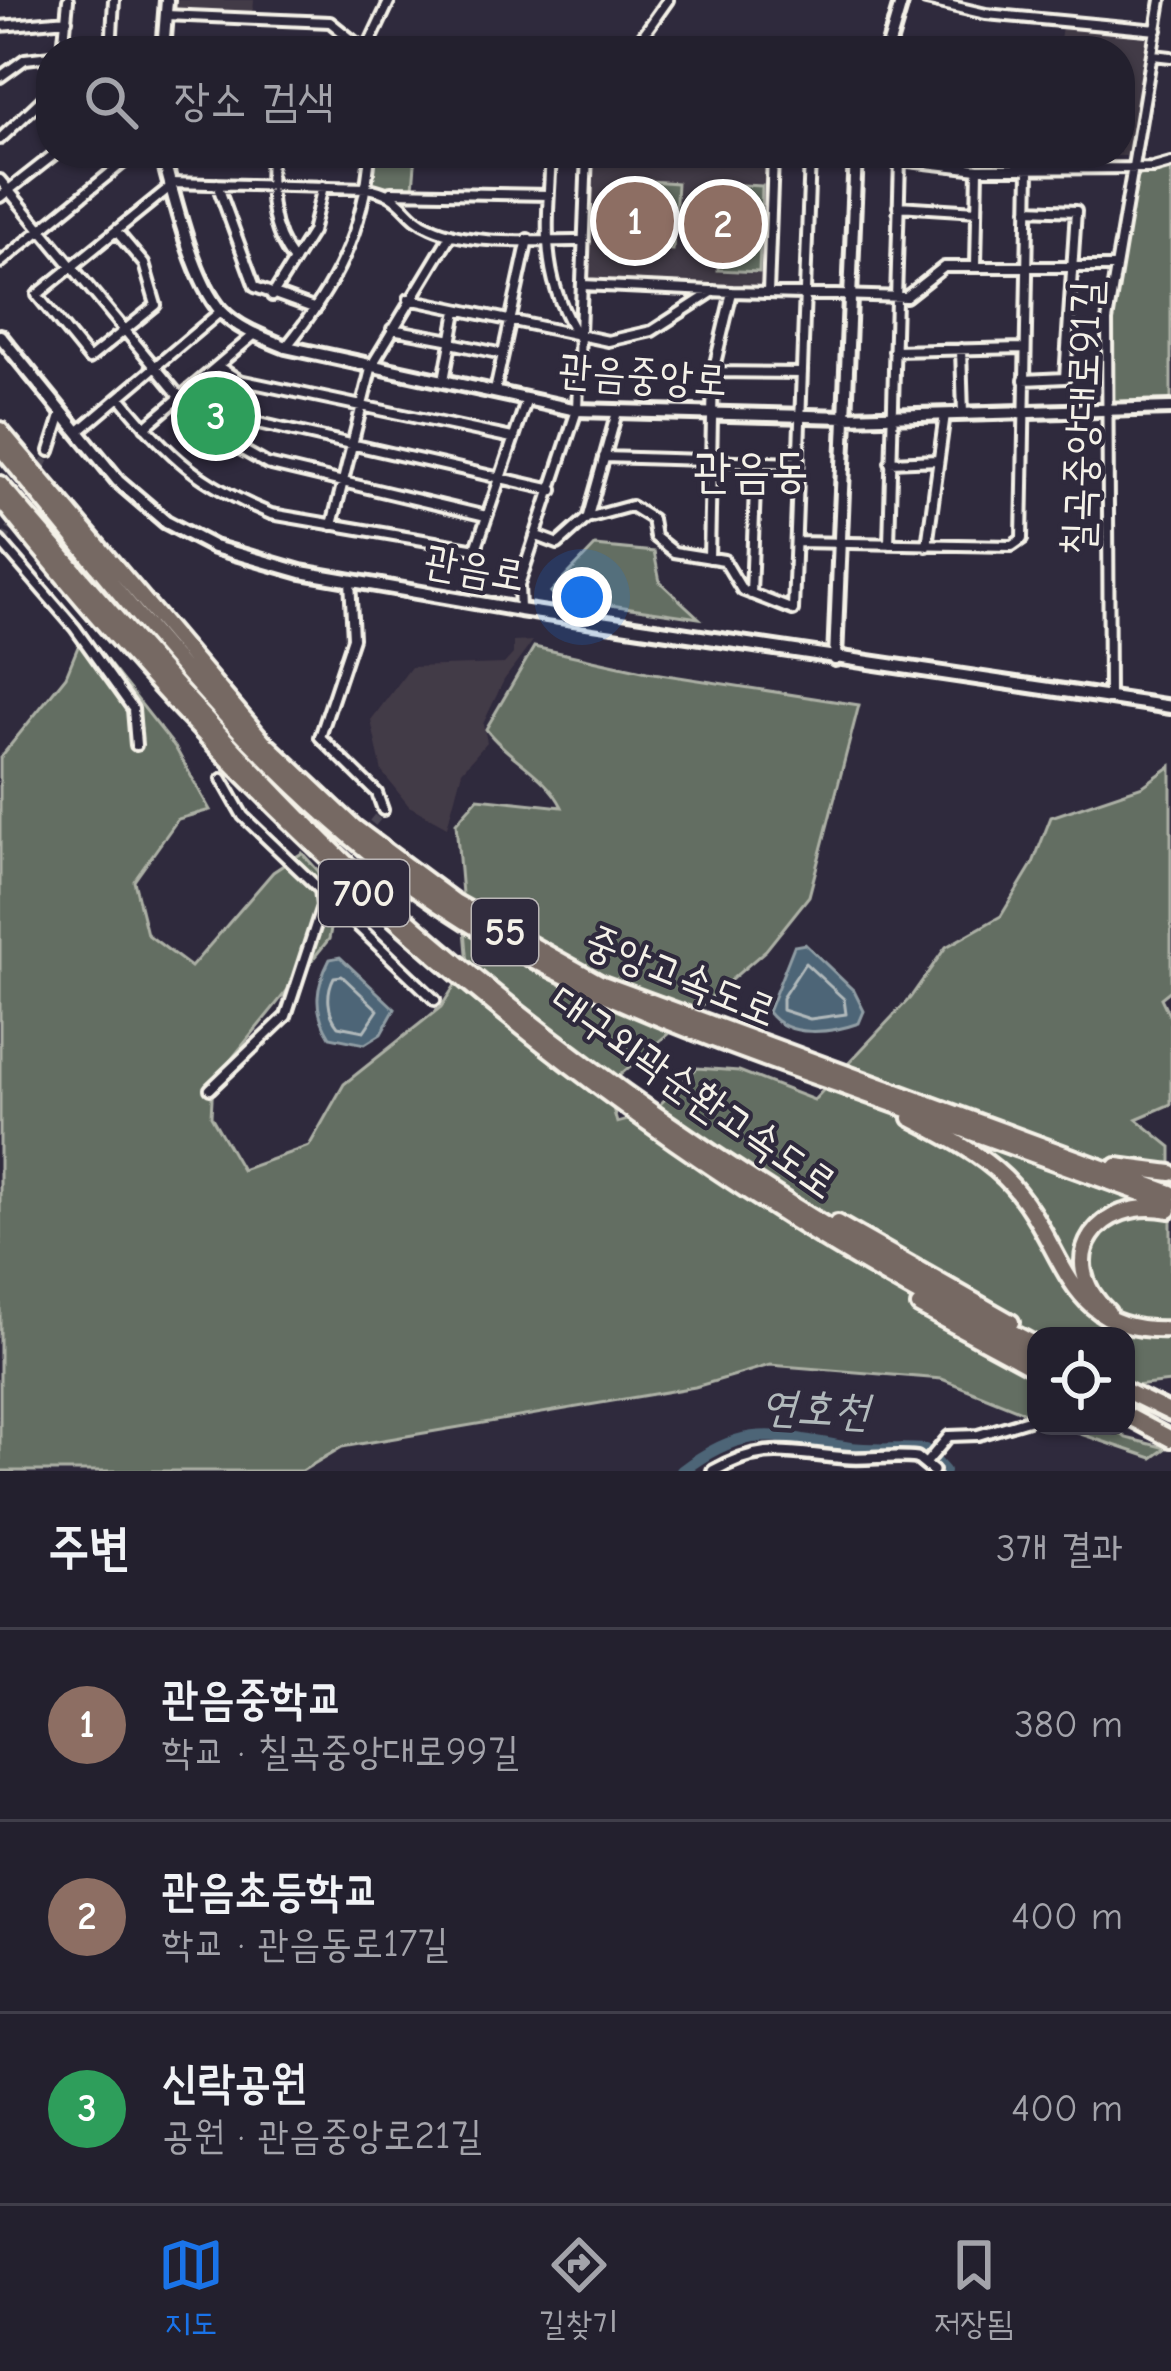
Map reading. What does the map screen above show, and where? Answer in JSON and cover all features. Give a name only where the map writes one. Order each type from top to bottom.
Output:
[{"type":"highway","name":"중앙고속도로","points":[[0,430],[264,742],[354,827],[455,902],[600,983],[1171,1193]]},
{"type":"highway","name":"중앙고속도로","points":[[0,447],[256,749],[345,833],[411,884],[596,992],[1171,1207]]},
{"type":"highway","name":"대구외곽순환고속도로","points":[[0,484],[163,674],[358,873],[494,990],[773,1191],[939,1294],[1027,1337]]},
{"type":"highway","name":"대구외곽순환고속도로","points":[[0,499],[155,686],[269,805],[518,1026],[745,1191],[899,1284],[1027,1351]]},
{"type":"highway","points":[[864,1094],[960,1143],[1004,1177],[1028,1205],[1078,1297],[1104,1318],[1139,1330],[1171,1325]]},
{"type":"highway","points":[[1041,1146],[1127,1169],[1171,1173]]},
{"type":"highway","points":[[745,1191],[911,1301],[1027,1364]]},
{"type":"highway","points":[[1171,1207],[1146,1206],[1101,1223],[1087,1240],[1081,1264],[1088,1288],[1105,1311],[1139,1324],[1171,1325]]},
{"type":"highway","points":[[1135,1389],[1171,1402]]},
{"type":"highway","points":[[1135,1391],[1171,1413]]},
{"type":"highway","points":[[1135,1405],[1171,1423]]},
{"type":"highway","points":[[1135,1420],[1171,1439]]},
{"type":"main road","points":[[165,36],[167,0]]},
{"type":"main road","points":[[891,36],[902,0]]},
{"type":"main road","name":"관음중앙로","points":[[166,168],[206,287],[221,310],[255,334],[286,347],[577,410],[846,417],[1171,408]]},
{"type":"main road","points":[[835,659],[855,168]]},
{"type":"main road","name":"관음로","points":[[0,336],[118,481],[166,522],[236,554],[520,610],[1171,707]]},
{"type":"street","points":[[65,36],[68,0]]},
{"type":"street","points":[[111,36],[114,0]]},
{"type":"street","points":[[373,36],[390,0]]},
{"type":"street","points":[[643,36],[668,0]]},
{"type":"street","points":[[926,0],[986,14],[1157,30]]},
{"type":"street","name":"칠곡중앙대로91길","points":[[1135,158],[1161,0]]},
{"type":"street","points":[[166,15],[330,22],[347,36]]},
{"type":"street","points":[[0,26],[38,18],[67,20]]},
{"type":"street","points":[[1154,55],[1171,57]]},
{"type":"street","points":[[0,77],[25,59],[36,58]]},
{"type":"street","points":[[0,139],[36,108]]},
{"type":"street","points":[[969,168],[1133,169],[1171,163]]},
{"type":"street","points":[[4,194],[37,168]]},
{"type":"street","points":[[0,263],[117,168]]},
{"type":"street","points":[[270,168],[282,245],[294,261]]},
{"type":"street","points":[[286,347],[349,256],[369,168]]},
{"type":"street","points":[[550,168],[544,240],[564,314],[580,340]]},
{"type":"street","points":[[520,610],[519,585],[577,410],[586,168]]},
{"type":"street","points":[[768,293],[772,168]]},
{"type":"street","points":[[537,536],[558,544],[587,518],[632,506],[652,519],[659,542],[674,552],[724,560],[734,580],[751,594],[793,610],[810,168]]},
{"type":"street","points":[[889,544],[900,168]]},
{"type":"street","points":[[976,266],[978,169]]},
{"type":"street","name":"칠곡중앙대로91길","points":[[1108,697],[1107,321],[1133,169]]},
{"type":"street","points":[[796,542],[1012,546],[1022,539],[1029,170]]},
{"type":"street","points":[[0,180],[4,194],[42,230],[181,398],[226,441],[267,464],[486,516]]},
{"type":"street","points":[[117,232],[144,264],[156,305],[89,358],[37,296],[171,184],[549,195]]},
{"type":"street","points":[[217,184],[255,287],[316,309]]},
{"type":"street","points":[[272,296],[312,232],[323,186]]},
{"type":"street","points":[[390,192],[426,226],[451,234],[584,242]]},
{"type":"street","points":[[898,206],[977,211]]},
{"type":"street","points":[[1024,380],[1065,378],[1076,211],[1028,209]]},
{"type":"street","points":[[332,525],[372,365],[451,234]]},
{"type":"street","points":[[495,392],[528,239]]},
{"type":"street","points":[[582,285],[896,298],[906,297],[944,267],[1115,267]]},
{"type":"street","points":[[410,299],[580,340],[608,341],[652,331],[714,291]]},
{"type":"street","points":[[709,558],[713,372],[732,292]]},
{"type":"street","points":[[78,432],[221,310]]},
{"type":"street","points":[[444,380],[458,310]]},
{"type":"street","points":[[392,329],[503,354]]},
{"type":"street","points":[[145,427],[255,334]]},
{"type":"street","points":[[894,351],[1025,348]]},
{"type":"street","points":[[961,349],[963,414]]},
{"type":"street","points":[[219,367],[239,380],[512,438]]},
{"type":"street","points":[[713,372],[802,373]]},
{"type":"street","points":[[226,441],[239,380]]},
{"type":"street","points":[[120,397],[176,463],[240,501],[271,514],[476,549],[527,398]]},
{"type":"street","points":[[50,452],[62,412]]},
{"type":"street","points":[[587,518],[617,412]]},
{"type":"street","points":[[927,546],[944,414]]},
{"type":"street","points":[[232,417],[553,490]]},
{"type":"street","points":[[604,457],[798,463]]},
{"type":"street","points":[[890,461],[938,460]]},
{"type":"street","points":[[751,594],[756,461]]},
{"type":"street","points":[[0,541],[75,628],[133,709],[136,746]]},
{"type":"street","points":[[350,580],[352,638],[320,737],[377,793],[383,810]]},
{"type":"street","points":[[222,779],[243,816],[435,1000]]},
{"type":"street","points":[[210,1089],[286,1016],[322,906],[320,889]]},
{"type":"street","points":[[713,1471],[778,1448],[929,1464],[949,1436],[978,1436],[1027,1420]]},
{"type":"shaded area","points":[[175,0],[254,0],[253,16],[175,13]]},
{"type":"shaded area","points":[[1062,27],[1133,36],[1060,36]]},
{"type":"shaded area","points":[[1135,36],[1149,38],[1135,113]]},
{"type":"shaded area","points":[[592,168],[767,168],[765,285],[590,280]]},
{"type":"shaded area","points":[[533,641],[504,680],[483,724],[487,742],[462,771],[447,827],[409,806],[382,772],[371,720],[411,667],[504,664],[513,654],[513,642]]},
{"type":"green space","points":[[1171,166],[1171,404],[1115,405],[1109,399],[1113,321],[1137,176]]},
{"type":"green space","points":[[373,168],[415,168],[413,188],[372,185]]},
{"type":"green space","points":[[635,180],[677,183],[673,250],[631,248]]},
{"type":"green space","points":[[721,184],[762,186],[759,272],[718,270]]},
{"type":"green space","points":[[214,372],[236,384],[225,430],[218,432],[189,402],[189,395]]},
{"type":"green space","points":[[595,546],[654,552],[660,582],[699,618],[556,597],[551,592]]},
{"type":"green space","points":[[84,632],[175,747],[210,810],[178,819],[134,881],[147,934],[191,967],[273,872],[302,853],[338,893],[329,939],[213,1082],[211,1116],[242,1170],[309,1146],[344,1084],[441,1007],[468,965],[456,823],[478,798],[562,807],[547,785],[486,729],[534,647],[647,672],[859,705],[809,896],[766,950],[607,1086],[617,1123],[650,1114],[697,1068],[739,1071],[814,1100],[910,998],[946,947],[1001,916],[1033,863],[1051,817],[1143,786],[1171,766],[1171,990],[1161,998],[1171,1019],[1171,1104],[1136,1119],[1171,1147],[1171,1382],[1135,1386],[1135,1327],[1027,1327],[1027,1413],[942,1379],[770,1365],[695,1387],[342,1447],[302,1471],[0,1471],[0,758],[66,676]]},
{"type":"green space","points":[[1084,1435],[1122,1435],[1166,1448],[1152,1458]]},
{"type":"water","points":[[805,944],[854,991],[864,1011],[859,1023],[823,1031],[798,1030],[768,1012],[794,946]]},
{"type":"water","points":[[340,957],[395,1009],[381,1034],[365,1044],[330,1037],[320,1017],[322,979],[330,959]]},
{"type":"waterway","name":"연호천","points":[[682,1471],[725,1445],[762,1436],[859,1449],[925,1450],[944,1471]]},
{"type":"tunnel","points":[[4,541],[50,451]]},
{"type":"tunnel","points":[[320,889],[383,810]]},
{"type":"place","name":"관음중학교","points":[[635,221]]},
{"type":"place","name":"관음초등학교","points":[[723,224]]},
{"type":"place","name":"신락공원","points":[[216,416]]},
{"type":"district","name":"관음동","points":[[751,470]]}]
